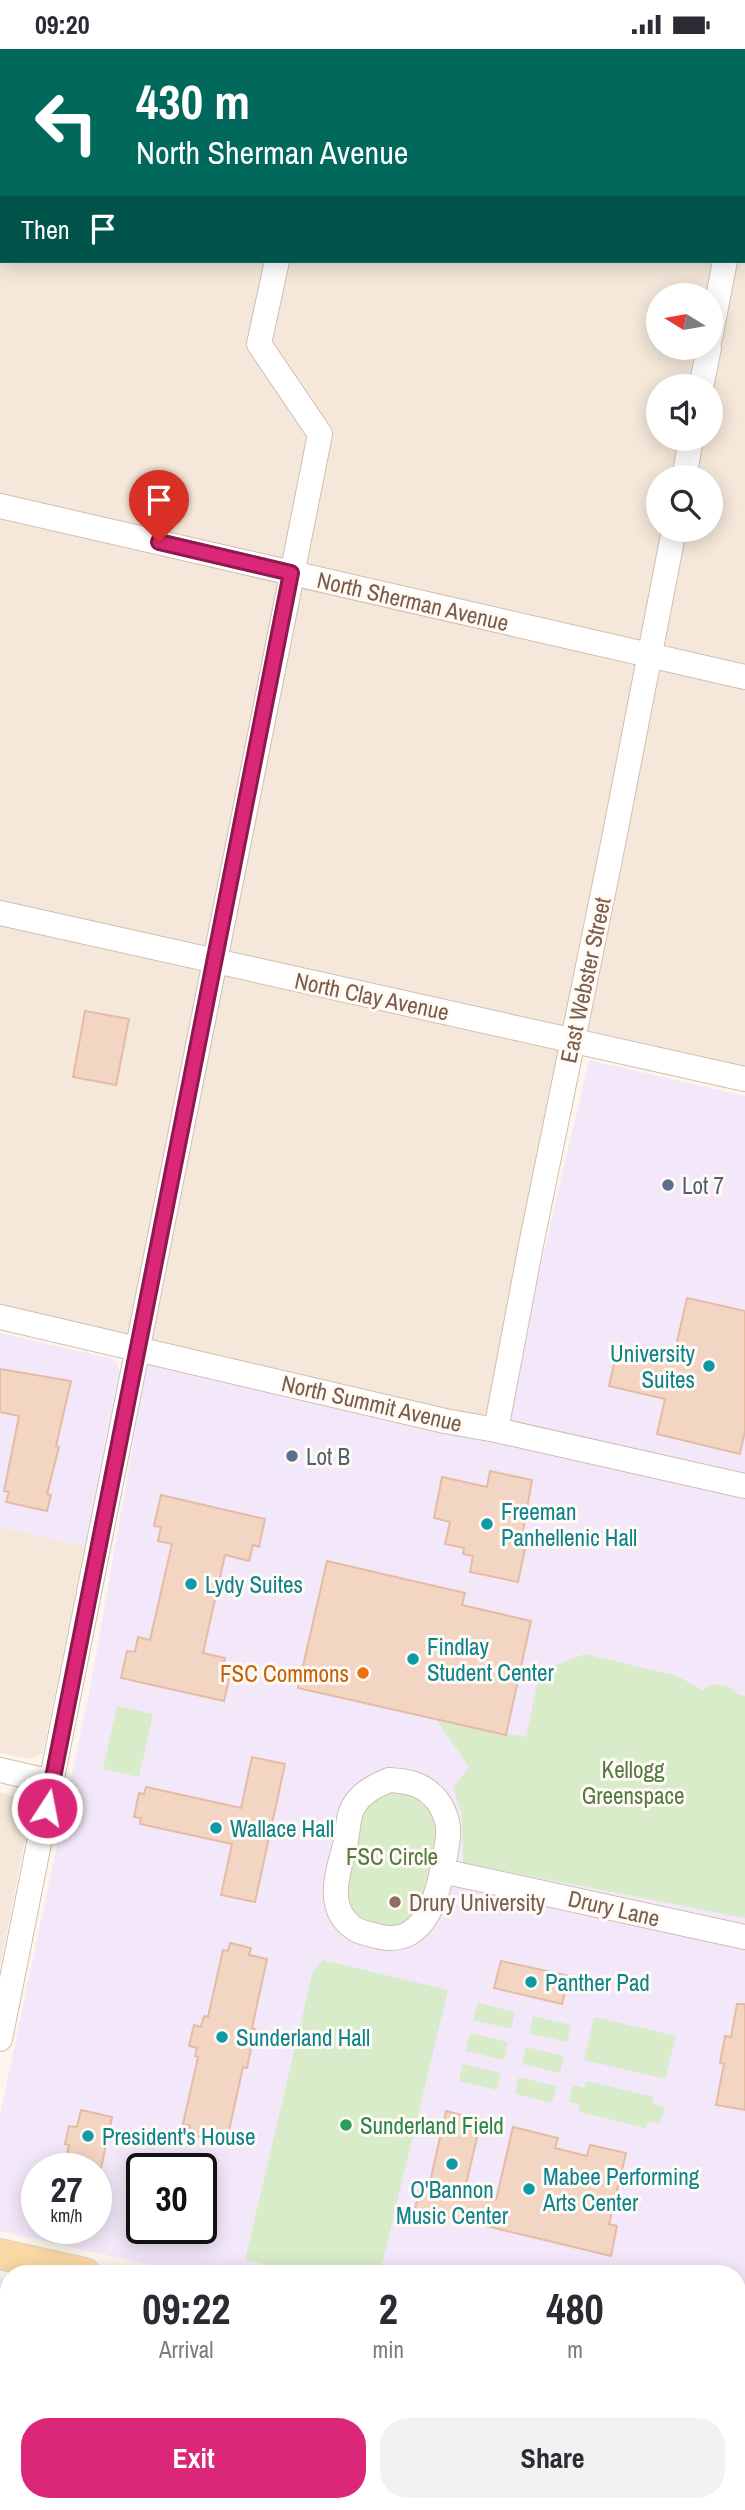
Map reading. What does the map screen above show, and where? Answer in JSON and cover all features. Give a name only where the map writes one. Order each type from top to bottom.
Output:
[{"type":"main road","points":[[0,2254],[49,2265]]},
{"type":"street","points":[[0,2039],[320,433],[259,344],[277,263]]},
{"type":"street","points":[[721,283],[725,263]]},
{"type":"street","name":"North Sherman Avenue","points":[[0,506],[745,677]]},
{"type":"street","name":"East Webster Street","points":[[496,1430],[672,542]]},
{"type":"street","name":"North Clay Avenue","points":[[0,913],[745,1079]]},
{"type":"street","name":"North Summit Avenue","points":[[0,1317],[445,1421],[745,1486]]},
{"type":"street","points":[[0,1770],[52,1782]]},
{"type":"street","points":[[389,1780],[422,1786],[435,1797],[444,1813],[448,1829],[442,1871],[429,1913],[417,1929],[404,1937],[392,1939],[358,1930],[346,1922],[337,1905],[334,1890],[353,1806],[372,1787],[389,1780]]},
{"type":"street","name":"Drury Lane","points":[[442,1871],[745,1937]]},
{"type":"shaded area","points":[[0,263],[745,263],[745,1069],[568,1029],[485,1418],[0,1306]]},
{"type":"shaded area","name":"Drury University","points":[[589,1060],[745,1096],[745,2265],[150,2265],[57,2244],[112,2244],[112,2153],[21,2153],[21,2236],[0,2231],[0,2115],[90,1689],[151,1342],[504,1422]]},
{"type":"shaded area","points":[[0,1333],[109,1358],[115,1360],[120,1371],[85,1546],[0,1527]]},
{"type":"shaded area","points":[[0,1527],[85,1546],[43,1753],[30,1759],[0,1753]]},
{"type":"shaded area","points":[[0,1792],[27,1801],[31,1810],[0,1967]]},
{"type":"green space","name":"Kellogg Greenspace","points":[[585,1654],[677,1676],[703,1690],[712,1684],[730,1687],[737,1694],[745,1696],[745,1918],[463,1863],[462,1814],[453,1788],[469,1767],[437,1721],[526,1737],[540,1671]]},
{"type":"green space","points":[[117,1706],[153,1714],[139,1777],[103,1769]]},
{"type":"green space","name":"FSC Circle","points":[[396,1789],[424,1798],[435,1817],[437,1834],[420,1905],[411,1917],[399,1927],[368,1925],[351,1912],[344,1888],[360,1818],[372,1798]]},
{"type":"green space","name":"Sunderland Field","points":[[323,1960],[448,1990],[382,2265],[267,2265],[245,2260],[313,1971]]},
{"type":"green space","points":[[478,2003],[515,2012],[511,2029],[473,2020]]},
{"type":"green space","points":[[533,2016],[571,2025],[567,2042],[529,2033]]},
{"type":"green space","points":[[594,2017],[676,2036],[665,2079],[584,2060]]},
{"type":"green space","points":[[470,2033],[508,2042],[504,2060],[466,2051]]},
{"type":"green space","points":[[526,2047],[564,2056],[560,2073],[522,2064]]},
{"type":"green space","points":[[463,2064],[501,2073],[497,2090],[459,2081]]},
{"type":"green space","points":[[519,2077],[556,2086],[552,2103],[515,2094]]},
{"type":"green space","points":[[586,2081],[654,2097],[652,2104],[665,2107],[660,2124],[648,2121],[646,2128],[579,2112],[580,2105],[569,2102],[573,2085],[584,2088]]},
{"type":"building","points":[[85,1011],[129,1019],[116,1085],[73,1077]]},
{"type":"building","name":"University Suites","points":[[687,1298],[745,1311],[745,1431],[740,1454],[657,1434],[665,1399],[609,1386],[618,1346],[643,1351],[641,1357],[672,1364]]},
{"type":"building","points":[[0,1369],[71,1381],[47,1494],[51,1495],[47,1511],[6,1502],[9,1492],[4,1491],[19,1416],[0,1412]]},
{"type":"building","name":"Freeman Panhellenic Hall","points":[[490,1471],[532,1480],[520,1548],[525,1549],[518,1582],[470,1572],[473,1556],[463,1554],[464,1548],[445,1544],[450,1522],[434,1518],[442,1477],[487,1487]]},
{"type":"building","name":"Lydy Suites","points":[[161,1495],[265,1519],[259,1547],[253,1545],[249,1561],[225,1555],[203,1653],[225,1658],[222,1673],[230,1675],[224,1701],[121,1678],[127,1651],[135,1652],[138,1637],[150,1640],[172,1544],[158,1541],[161,1527],[154,1526]]},
{"type":"building","name":"Findlay Student Center","points":[[327,1561],[465,1593],[462,1605],[531,1621],[506,1735],[298,1688]]},
{"type":"building","name":"Wallace Hall","points":[[252,1757],[285,1764],[255,1902],[221,1895],[232,1844],[140,1824],[141,1818],[134,1817],[139,1793],[144,1794],[146,1787],[241,1808]]},
{"type":"building","name":"Sunderland Hall","points":[[230,1943],[251,1948],[249,1955],[267,1959],[252,2028],[255,2029],[247,2068],[243,2067],[228,2135],[207,2130],[205,2138],[188,2134],[190,2126],[183,2124],[198,2057],[195,2056],[197,2048],[189,2046],[194,2025],[201,2027],[204,2016],[208,2017],[223,1950],[228,1951]]},
{"type":"building","name":"Panther Pad","points":[[501,1961],[569,1976],[562,2004],[494,1988]]},
{"type":"building","points":[[737,2004],[745,2004],[745,2110],[716,2105],[724,2064],[720,2063],[725,2036],[731,2037]]},
{"type":"building","name":"President's House","points":[[81,2110],[112,2117],[104,2153],[67,2153],[69,2145],[65,2144],[69,2126],[77,2127]]},
{"type":"building","name":"Mabee Performing Arts Center","points":[[446,2111],[481,2120],[464,2193],[496,2200],[513,2127],[558,2138],[555,2148],[587,2156],[590,2145],[626,2153],[609,2224],[617,2226],[611,2256],[415,2209],[421,2181],[430,2182]]},
{"type":"place","name":"Lot 7","points":[[668,1185]]},
{"type":"place","name":"University Suites","points":[[709,1366]]},
{"type":"place","name":"Lot B","points":[[292,1456]]},
{"type":"place","name":"Freeman Panhellenic Hall","points":[[487,1524]]},
{"type":"place","name":"Lydy Suites","points":[[191,1584]]},
{"type":"place","name":"Findlay Student Center","points":[[413,1659]]},
{"type":"place","name":"FSC Commons","points":[[363,1673]]},
{"type":"place","name":"Wallace Hall","points":[[216,1828]]},
{"type":"place","name":"Drury University","points":[[395,1902]]},
{"type":"place","name":"Panther Pad","points":[[531,1982]]},
{"type":"place","name":"Sunderland Hall","points":[[222,2037]]},
{"type":"place","name":"Sunderland Field","points":[[346,2125]]},
{"type":"place","name":"President's House","points":[[88,2136]]},
{"type":"place","name":"O'Bannon Music Center","points":[[452,2164]]},
{"type":"place","name":"Mabee Performing Arts Center","points":[[529,2189]]},
{"type":"route","points":[[47,1808],[291,573],[159,542]]}]
